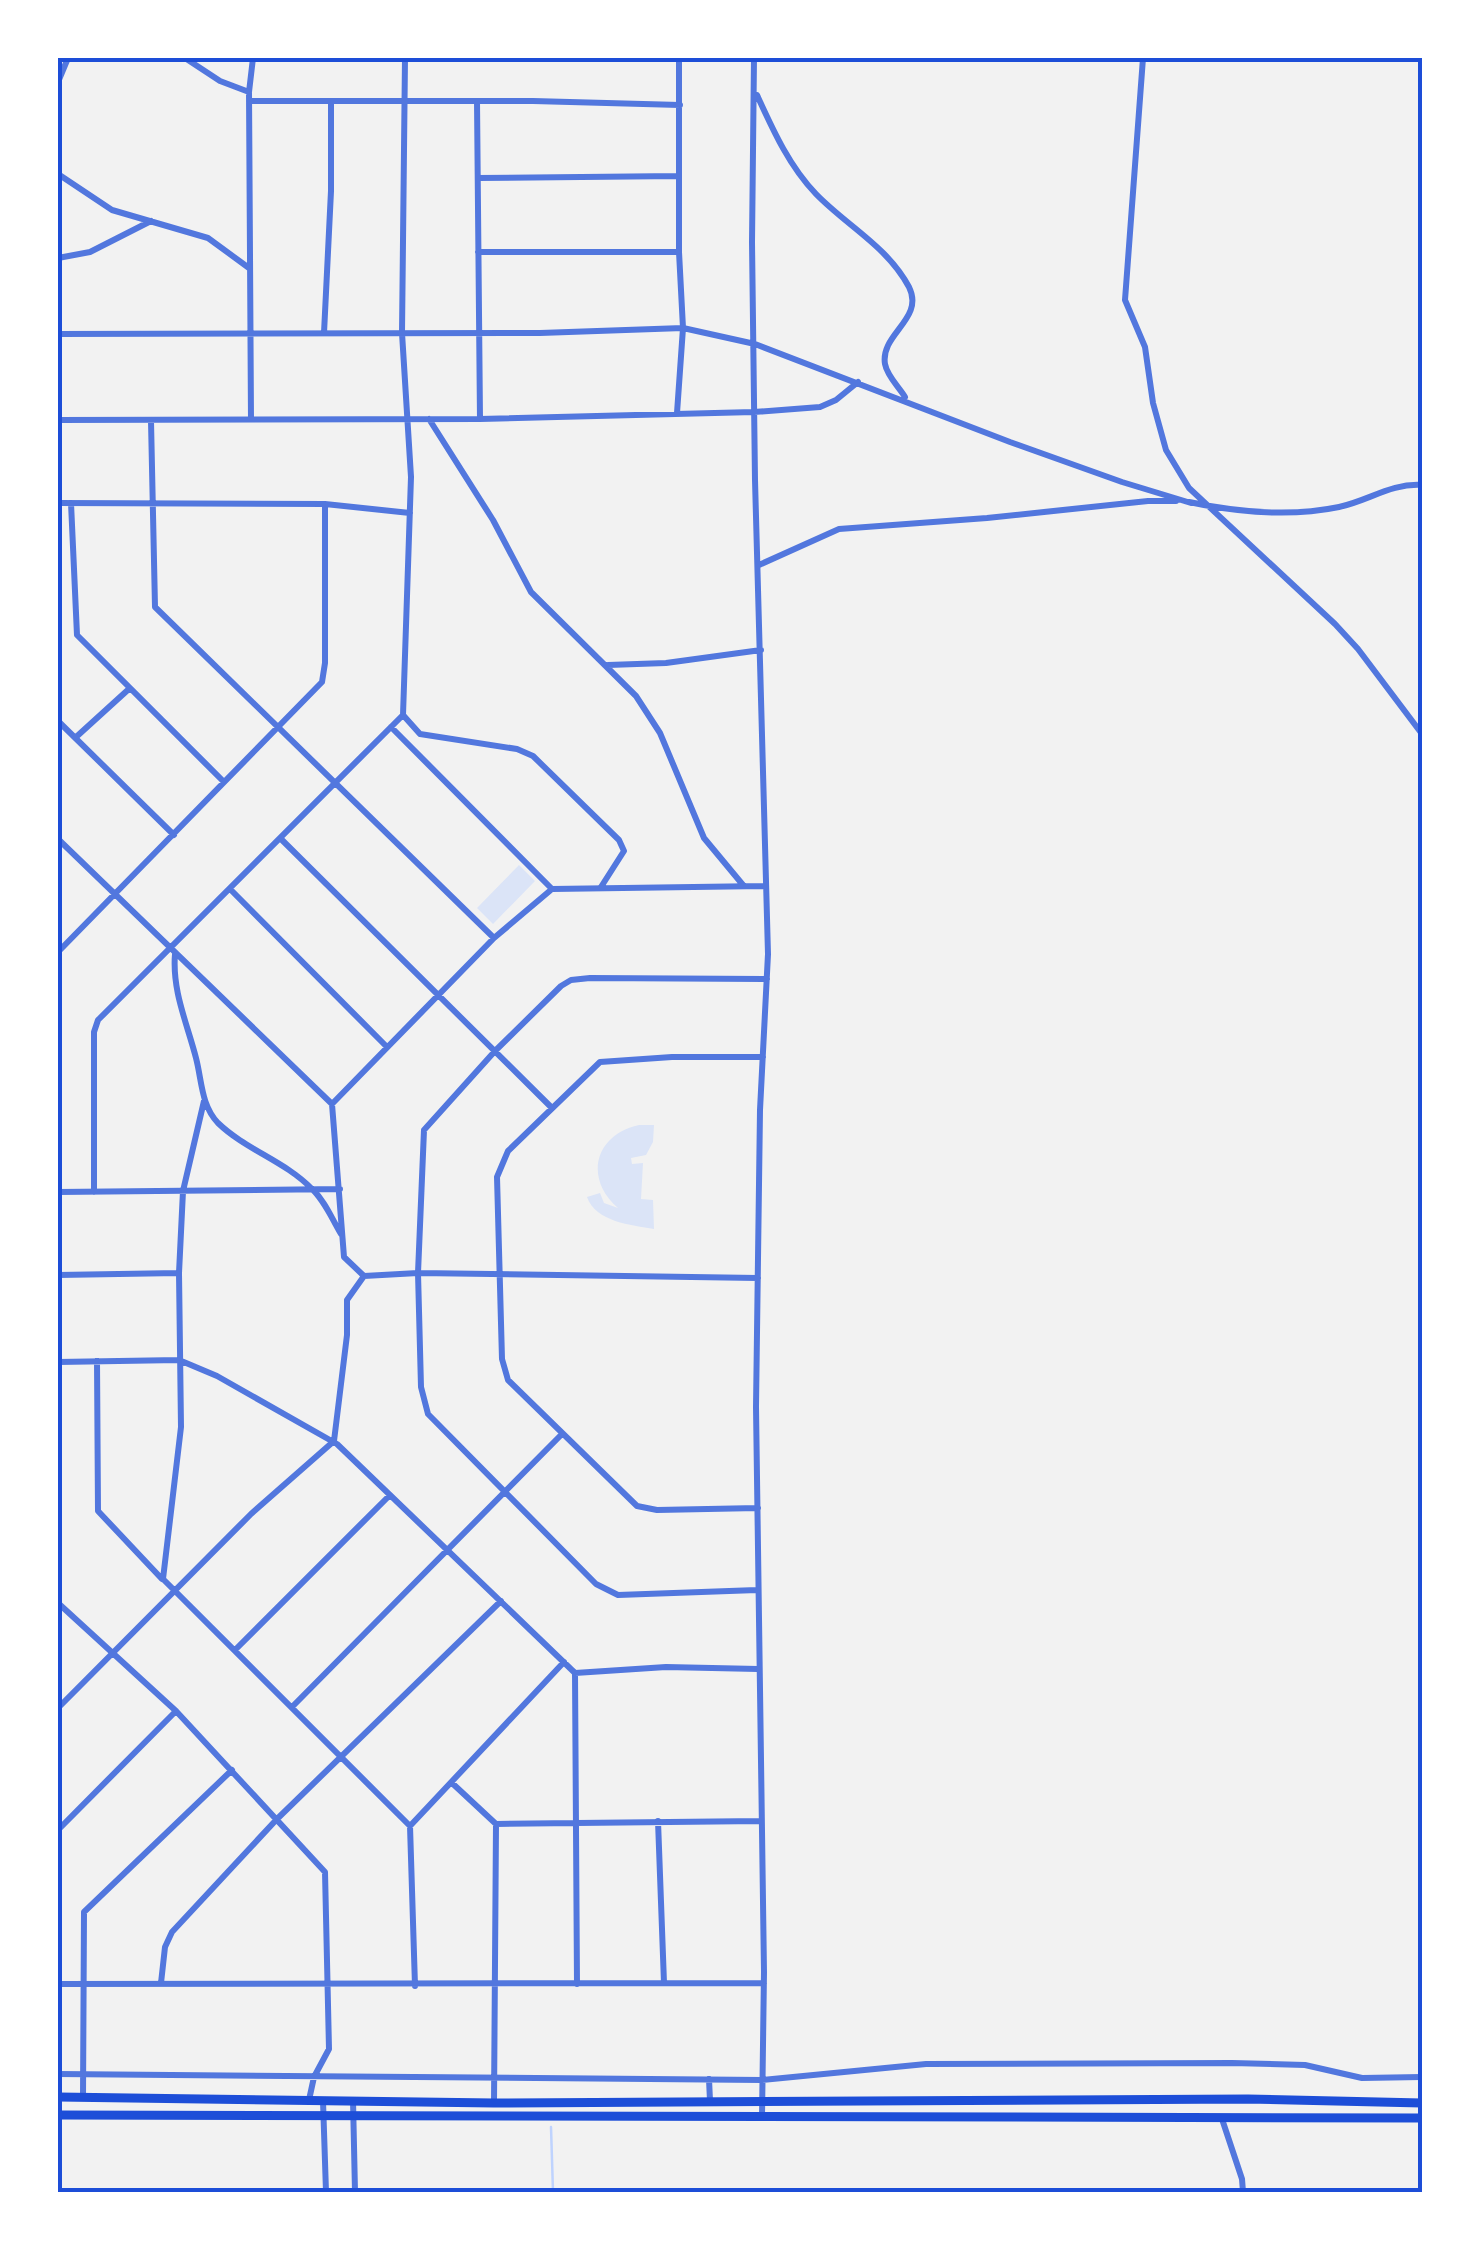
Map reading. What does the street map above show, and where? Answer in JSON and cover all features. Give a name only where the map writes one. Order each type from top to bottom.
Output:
[{"type":"main road","points":[[58,2098],[494,2103],[1248,2099],[1422,2103]]},
{"type":"main road","points":[[58,2115],[1422,2118]]},
{"type":"street","points":[[58,82],[68,58]]},
{"type":"street","points":[[185,58],[249,97],[680,104]]},
{"type":"street","points":[[251,419],[248,333],[252,58]]},
{"type":"street","points":[[94,1192],[95,1025],[105,1010],[172,951],[403,715],[410,513],[402,333],[405,58]]},
{"type":"street","points":[[677,412],[683,328],[678,176],[680,58]]},
{"type":"street","points":[[754,58],[754,412],[767,979],[758,1278],[762,2117]]},
{"type":"street","points":[[1143,58],[1125,300],[1145,347],[1157,420],[1172,465],[1188,488],[1214,508],[1347,636],[1422,734]]},
{"type":"street","points":[[754,89],[776,136],[803,179],[818,197],[872,239],[910,288],[912,310],[886,347],[885,363],[907,400]]},
{"type":"street","points":[[324,333],[331,101]]},
{"type":"street","points":[[477,101],[480,419]]},
{"type":"street","points":[[58,174],[112,210],[200,234],[250,269]]},
{"type":"street","points":[[478,178],[678,176]]},
{"type":"street","points":[[58,258],[90,252],[151,221]]},
{"type":"street","points":[[478,252],[679,252]]},
{"type":"street","points":[[58,334],[477,333],[683,328],[755,344],[1103,476],[1214,508],[1321,509],[1354,503],[1393,487],[1422,485]]},
{"type":"street","points":[[58,420],[480,419],[754,412],[820,408],[858,382]]},
{"type":"street","points":[[429,418],[493,520],[531,592],[636,696],[660,732],[704,838],[744,886]]},
{"type":"street","points":[[151,421],[155,606],[494,938]]},
{"type":"street","points":[[759,565],[839,529],[1148,501],[1191,503]]},
{"type":"street","points":[[58,503],[325,504],[410,513]]},
{"type":"street","points":[[71,503],[76,632],[224,782]]},
{"type":"street","points":[[58,952],[280,728],[324,677],[325,504]]},
{"type":"street","points":[[606,665],[666,664],[760,650]]},
{"type":"street","points":[[75,738],[130,688]]},
{"type":"street","points":[[403,715],[420,734],[517,749],[533,756],[619,840],[624,851],[601,887]]},
{"type":"street","points":[[58,721],[174,835]]},
{"type":"street","points":[[391,727],[552,889]]},
{"type":"street","points":[[58,839],[332,1104],[344,1257],[364,1276],[418,1272],[758,1278]]},
{"type":"street","points":[[281,839],[551,1106]]},
{"type":"street","points":[[332,1104],[494,938],[552,889],[765,886]]},
{"type":"street","points":[[230,889],[386,1046]]},
{"type":"street","points":[[172,951],[175,980],[204,1101],[214,1118],[312,1188],[342,1235]]},
{"type":"street","points":[[757,1590],[618,1594],[596,1584],[433,1421],[425,1408],[418,1272],[424,1130],[494,1051],[561,986],[571,980],[767,979]]},
{"type":"street","points":[[758,1508],[641,1508],[561,1435],[504,1372],[499,1168],[508,1151],[551,1106],[592,1066],[605,1060],[763,1058]]},
{"type":"street","points":[[162,1579],[180,1427],[179,1274],[184,1191],[204,1101]]},
{"type":"street","points":[[58,1192],[340,1188]]},
{"type":"street","points":[[58,1275],[179,1274]]},
{"type":"street","points":[[58,1708],[251,1514],[334,1441],[347,1335],[347,1300],[364,1276]]},
{"type":"street","points":[[58,1362],[180,1360],[217,1376],[334,1441],[576,1673],[577,1984]]},
{"type":"street","points":[[96,1361],[98,1510],[102,1518],[410,1826],[416,1986]]},
{"type":"street","points":[[292,1707],[561,1435]]},
{"type":"street","points":[[235,1650],[390,1495]]},
{"type":"street","points":[[160,1983],[164,1948],[172,1932],[277,1819],[501,1601]]},
{"type":"street","points":[[58,1603],[176,1711],[322,1866],[327,1877],[328,2049],[314,2076],[308,2100]]},
{"type":"street","points":[[410,1826],[564,1662]]},
{"type":"street","points":[[576,1673],[666,1666],[758,1669]]},
{"type":"street","points":[[58,1829],[176,1711]]},
{"type":"street","points":[[83,2098],[82,1920],[86,1909],[232,1770]]},
{"type":"street","points":[[452,1783],[496,1824],[761,1821]]},
{"type":"street","points":[[658,1820],[664,1982]]},
{"type":"street","points":[[494,2103],[496,1824]]},
{"type":"street","points":[[58,1984],[764,1983]]},
{"type":"street","points":[[58,2074],[762,2080],[926,2064],[1000,2064],[1305,2065],[1342,2076],[1422,2077]]},
{"type":"street","points":[[709,2079],[710,2101]]},
{"type":"street","points":[[323,2100],[326,2192]]},
{"type":"street","points":[[353,2100],[355,2192]]},
{"type":"street","points":[[1222,2119],[1234,2149],[1243,2192]]},
{"type":"shaded area","points":[[519,865],[535,881],[493,924],[477,908]]},
{"type":"shaded area","points":[[639,1125],[654,1125],[653,1142],[646,1155],[631,1158],[632,1164],[643,1163],[641,1199],[653,1200],[654,1229],[606,1217],[587,1197],[600,1193],[604,1203],[618,1208],[601,1184],[599,1159],[612,1138]]},
{"type":"waterway","points":[[551,2127],[553,2192]]}]
